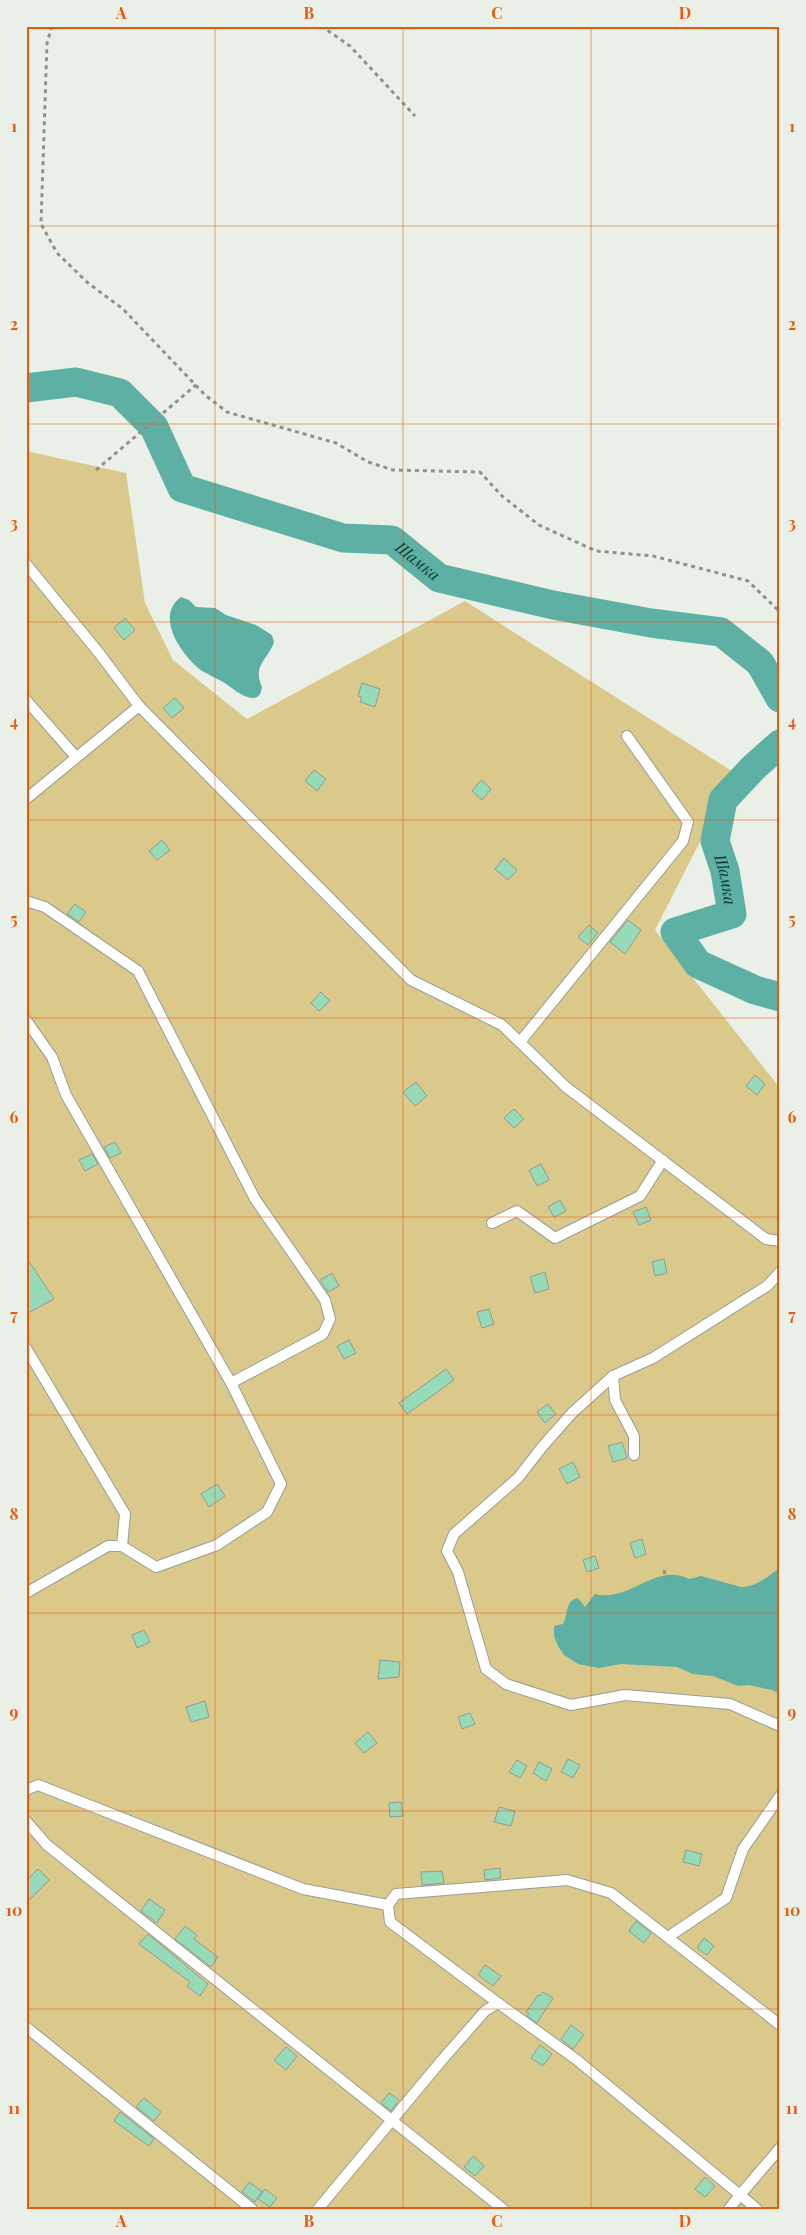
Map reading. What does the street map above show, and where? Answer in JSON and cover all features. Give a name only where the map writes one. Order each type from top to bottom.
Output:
[{"type":"lane","points":[[26,564],[99,653],[139,706],[411,980],[502,1025],[566,1087],[766,1239],[780,1241]]},
{"type":"lane","points":[[26,700],[76,757]]},
{"type":"lane","points":[[26,798],[139,706]]},
{"type":"lane","points":[[520,1042],[683,842],[688,822],[627,736]]},
{"type":"lane","points":[[26,901],[45,907],[138,970],[255,1199],[325,1300],[330,1319],[323,1334],[231,1383]]},
{"type":"lane","points":[[26,1020],[52,1057],[66,1095],[231,1383],[281,1484],[267,1512],[217,1545],[156,1567],[122,1546],[108,1546],[26,1593]]},
{"type":"lane","points":[[492,1223],[517,1211],[555,1238],[640,1196],[662,1160]]},
{"type":"lane","points":[[780,1272],[767,1286],[653,1358],[613,1376],[572,1413],[518,1478],[454,1534],[447,1551],[458,1572],[486,1669],[506,1684],[571,1705],[625,1695],[730,1704],[780,1726]]},
{"type":"lane","points":[[26,1348],[125,1514],[122,1546]]},
{"type":"lane","points":[[613,1376],[615,1400],[634,1436],[634,1455]]},
{"type":"lane","points":[[26,1790],[38,1785],[303,1888],[388,1905]]},
{"type":"lane","points":[[668,1937],[726,1898],[743,1850],[780,1796]]},
{"type":"lane","points":[[26,1821],[47,1845],[503,2209]]},
{"type":"lane","points":[[757,2209],[577,2060],[390,1922],[388,1905],[396,1894],[567,1880],[612,1892],[780,2025]]},
{"type":"lane","points":[[318,2209],[485,2011],[498,2003]]},
{"type":"lane","points":[[26,2027],[252,2209]]},
{"type":"lane","points":[[729,2209],[780,2148]]},
{"type":"path","points":[[52,26],[47,43],[41,224],[57,253],[88,283],[123,309],[196,385],[227,412],[336,442],[368,462],[393,470],[480,472],[502,496],[539,525],[596,551],[653,556],[748,581],[780,612]]},
{"type":"path","points":[[321,26],[350,46],[415,116]]},
{"type":"path","points":[[96,470],[196,385]]},
{"type":"path","points":[[664,1570],[666,1580]]},
{"type":"shaded area","points":[[26,451],[126,473],[145,603],[173,660],[247,719],[465,601],[735,773],[655,930],[780,1088],[780,2209],[26,2209]]},
{"type":"water","points":[[181,597],[189,600],[196,607],[215,608],[226,615],[256,625],[272,635],[274,642],[260,668],[259,679],[262,687],[257,697],[249,698],[241,694],[202,671],[186,656],[174,636],[170,614],[173,605]]},
{"type":"water","points":[[780,1568],[780,1694],[772,1690],[748,1685],[738,1686],[713,1676],[693,1674],[677,1667],[621,1664],[599,1668],[578,1664],[564,1655],[554,1636],[554,1626],[563,1624],[569,1605],[578,1598],[585,1607],[595,1594],[608,1595],[620,1593],[665,1575],[677,1575],[689,1579],[701,1576],[747,1587]]},
{"type":"building","points":[[125,618],[135,630],[124,640],[114,628]]},
{"type":"building","points":[[362,683],[380,689],[375,707],[360,702],[362,697],[358,696]]},
{"type":"building","points":[[175,698],[184,708],[172,718],[163,708]]},
{"type":"building","points":[[314,770],[326,779],[317,791],[305,781]]},
{"type":"building","points":[[481,780],[491,789],[482,800],[472,791]]},
{"type":"building","points":[[162,840],[170,850],[157,860],[149,851]]},
{"type":"building","points":[[504,858],[517,870],[508,880],[495,869]]},
{"type":"building","points":[[75,904],[86,912],[79,922],[67,914]]},
{"type":"building","points":[[628,920],[641,930],[625,954],[610,942]]},
{"type":"building","points":[[589,925],[598,933],[588,945],[578,937]]},
{"type":"building","points":[[321,992],[330,1001],[319,1011],[311,1003]]},
{"type":"building","points":[[755,1075],[765,1084],[757,1095],[746,1086]]},
{"type":"building","points":[[416,1082],[427,1096],[415,1106],[403,1092]]},
{"type":"building","points":[[514,1109],[524,1119],[514,1128],[504,1118]]},
{"type":"building","points":[[115,1142],[121,1153],[110,1158],[104,1147]]},
{"type":"building","points":[[92,1154],[98,1164],[85,1171],[79,1160]]},
{"type":"building","points":[[541,1164],[549,1180],[537,1186],[529,1170]]},
{"type":"building","points":[[560,1200],[566,1211],[554,1217],[548,1207]]},
{"type":"building","points":[[646,1207],[651,1220],[639,1225],[633,1212]]},
{"type":"building","points":[[26,1257],[54,1299],[26,1314]]},
{"type":"building","points":[[664,1259],[667,1273],[655,1276],[652,1262]]},
{"type":"building","points":[[545,1272],[549,1289],[535,1293],[530,1277]]},
{"type":"building","points":[[332,1273],[339,1286],[328,1292],[320,1280]]},
{"type":"building","points":[[489,1309],[494,1324],[482,1328],[477,1312]]},
{"type":"building","points":[[349,1340],[356,1353],[344,1359],[337,1346]]},
{"type":"building","points":[[446,1369],[454,1380],[407,1414],[399,1403]]},
{"type":"building","points":[[548,1404],[556,1414],[545,1423],[537,1412]]},
{"type":"building","points":[[622,1442],[627,1458],[613,1462],[608,1446]]},
{"type":"building","points":[[573,1462],[580,1477],[567,1484],[559,1469]]},
{"type":"building","points":[[217,1484],[225,1496],[209,1507],[201,1494]]},
{"type":"building","points":[[642,1539],[646,1554],[635,1558],[630,1543]]},
{"type":"building","points":[[595,1556],[599,1568],[587,1572],[583,1560]]},
{"type":"building","points":[[144,1630],[150,1642],[137,1648],[132,1635]]},
{"type":"building","points":[[380,1660],[400,1662],[399,1677],[378,1679]]},
{"type":"building","points":[[205,1701],[209,1717],[191,1722],[186,1707]]},
{"type":"building","points":[[470,1713],[475,1724],[462,1729],[458,1717]]},
{"type":"building","points":[[368,1732],[377,1743],[364,1753],[355,1743]]},
{"type":"building","points":[[568,1759],[580,1765],[573,1778],[561,1772]]},
{"type":"building","points":[[517,1760],[527,1766],[520,1778],[509,1772]]},
{"type":"building","points":[[539,1762],[552,1769],[546,1781],[533,1773]]},
{"type":"building","points":[[401,1802],[403,1816],[390,1817],[389,1803]]},
{"type":"building","points":[[499,1807],[515,1811],[511,1826],[494,1822]]},
{"type":"building","points":[[686,1850],[702,1854],[699,1866],[683,1862]]},
{"type":"building","points":[[500,1868],[501,1878],[485,1880],[484,1870]]},
{"type":"building","points":[[38,1869],[49,1880],[26,1903],[26,1881]]},
{"type":"building","points":[[442,1871],[444,1883],[422,1885],[421,1872]]},
{"type":"building","points":[[149,1899],[165,1910],[157,1923],[141,1911]]},
{"type":"building","points":[[636,1921],[651,1933],[644,1943],[629,1931]]},
{"type":"building","points":[[185,1926],[197,1935],[194,1939],[218,1957],[211,1967],[175,1939]]},
{"type":"building","points":[[148,1934],[208,1984],[200,1996],[187,1986],[190,1982],[139,1944]]},
{"type":"building","points":[[704,1938],[714,1946],[707,1955],[697,1948]]},
{"type":"building","points":[[485,1965],[501,1976],[493,1986],[478,1975]]},
{"type":"building","points":[[543,1992],[553,1998],[537,2023],[527,2016],[529,2014],[526,2012],[538,1995],[540,1996]]},
{"type":"building","points":[[571,2025],[584,2035],[573,2049],[561,2039]]},
{"type":"building","points":[[540,2045],[552,2054],[543,2066],[531,2058]]},
{"type":"building","points":[[286,2047],[297,2056],[286,2070],[274,2060]]},
{"type":"building","points":[[389,2093],[399,2100],[391,2111],[381,2103]]},
{"type":"building","points":[[144,2098],[161,2112],[154,2121],[136,2107]]},
{"type":"building","points":[[120,2112],[154,2139],[149,2146],[114,2121]]},
{"type":"building","points":[[473,2156],[484,2166],[475,2176],[464,2167]]},
{"type":"building","points":[[705,2177],[715,2186],[705,2197],[695,2189]]},
{"type":"building","points":[[249,2182],[262,2191],[255,2202],[242,2192]]},
{"type":"building","points":[[265,2189],[277,2198],[270,2207],[258,2199]]},
{"type":"waterway","name":"Шамка","points":[[26,388],[76,382],[120,393],[154,427],[182,488],[343,538],[392,540],[439,578],[553,605],[651,623],[721,632],[760,663],[780,698]]},
{"type":"waterway","name":"Шамка","points":[[780,744],[754,767],[723,800],[715,841],[725,871],[732,914],[675,932],[698,964],[755,990],[780,997]]}]
